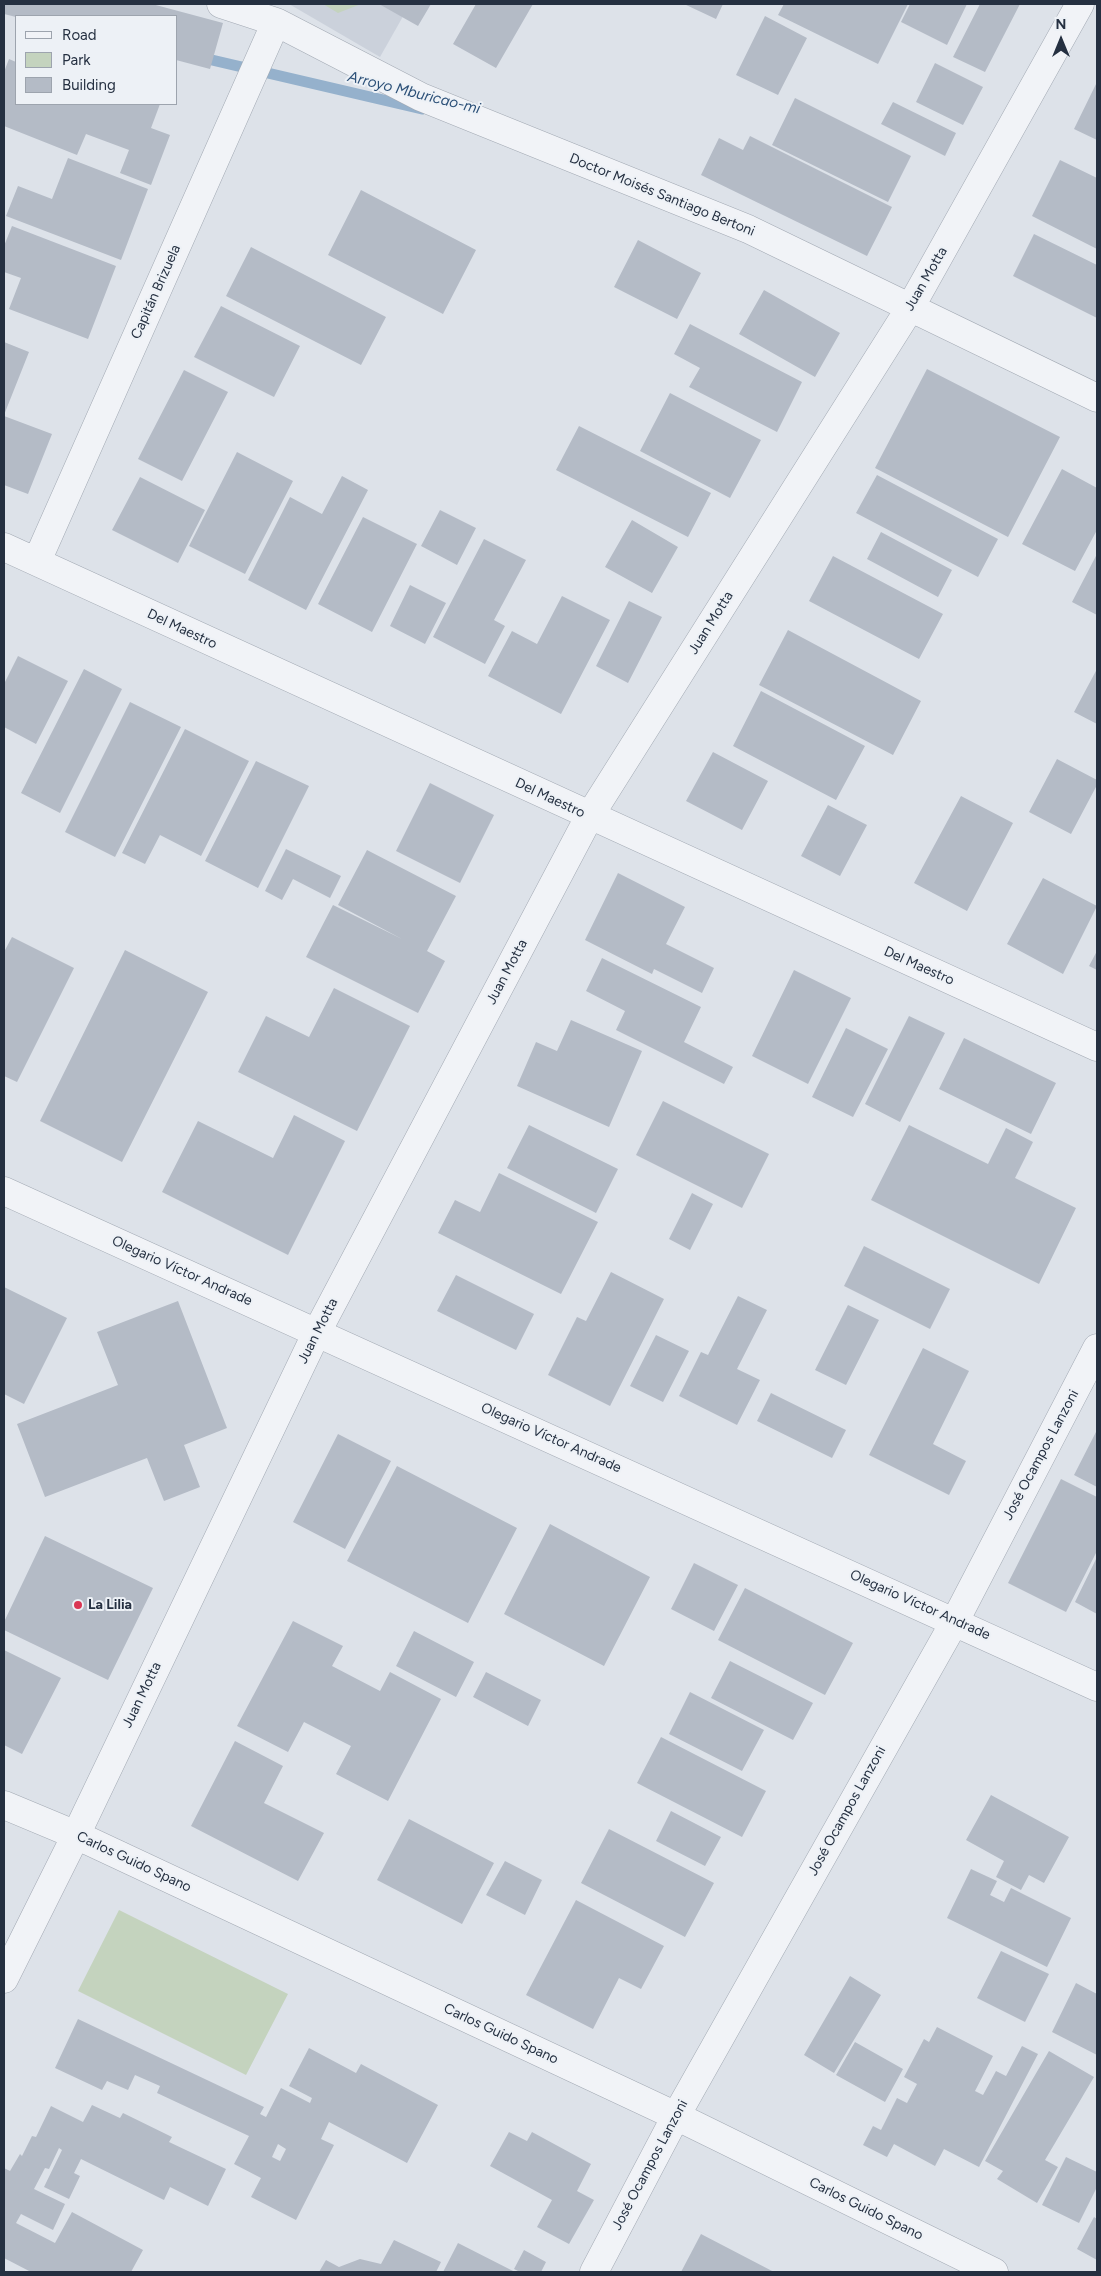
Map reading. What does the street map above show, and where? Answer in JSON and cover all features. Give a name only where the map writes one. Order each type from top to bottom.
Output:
[{"type":"street","name":"Doctor Moisés Santiago Bertoni","points":[[221,4],[276,22],[421,97],[748,229],[1097,398]]},
{"type":"street","name":"Juan Motta","points":[[4,1979],[76,1835],[317,1332],[589,816],[910,308],[1080,4]]},
{"type":"street","name":"Capitán Brizuela","points":[[37,561],[276,22]]},
{"type":"street","name":"Del Maestro","points":[[4,547],[1097,1047]]},
{"type":"street","name":"Olegario Víctor Andrade","points":[[4,1191],[1097,1687]]},
{"type":"street","name":"José Ocampos Lanzoni","points":[[594,2272],[676,2116],[954,1621],[1097,1348]]},
{"type":"street","name":"Carlos Guido Spano","points":[[4,1805],[76,1835],[676,2116],[994,2272]]},
{"type":"shaded area","points":[[289,4],[410,4],[380,57]]},
{"type":"green space","points":[[323,4],[361,4],[338,13]]},
{"type":"green space","points":[[119,1910],[288,1994],[246,2075],[78,1991]]},
{"type":"building","points":[[4,4],[152,4],[223,23],[210,69],[178,61],[178,15],[15,15],[15,17],[4,14]]},
{"type":"building","points":[[379,4],[431,4],[418,26]]},
{"type":"building","points":[[476,4],[533,4],[496,68],[453,44]]},
{"type":"building","points":[[684,4],[723,4],[716,19]]},
{"type":"building","points":[[784,4],[908,4],[878,64],[778,15]]},
{"type":"building","points":[[910,4],[967,4],[947,45],[901,22]]},
{"type":"building","points":[[980,4],[1020,4],[985,72],[953,57]]},
{"type":"building","points":[[765,16],[807,38],[778,95],[736,75]]},
{"type":"building","points":[[9,59],[15,62],[15,105],[160,105],[151,128],[170,135],[151,185],[120,173],[129,150],[86,134],[77,155],[4,126],[4,72]]},
{"type":"building","points":[[935,63],[983,87],[963,125],[916,102]]},
{"type":"building","points":[[1097,82],[1097,140],[1074,129]]},
{"type":"building","points":[[795,98],[911,156],[888,202],[772,145]]},
{"type":"building","points":[[893,102],[956,133],[945,156],[881,124]]},
{"type":"building","points":[[750,136],[892,207],[867,256],[701,175],[719,138],[743,150]]},
{"type":"building","points":[[68,158],[148,189],[121,260],[6,216],[18,186],[52,199]]},
{"type":"building","points":[[1060,160],[1097,178],[1097,249],[1032,216]]},
{"type":"building","points":[[361,190],[476,250],[443,314],[328,255]]},
{"type":"building","points":[[12,226],[116,266],[88,339],[9,309],[21,278],[4,272],[4,246]]},
{"type":"building","points":[[1034,234],[1097,265],[1097,318],[1013,276]]},
{"type":"building","points":[[638,240],[701,273],[677,319],[614,287]]},
{"type":"building","points":[[251,247],[386,317],[361,365],[226,296]]},
{"type":"building","points":[[764,290],[840,333],[815,377],[739,334]]},
{"type":"building","points":[[221,306],[300,346],[274,397],[194,357]]},
{"type":"building","points":[[690,324],[802,382],[777,432],[689,387],[700,368],[674,354]]},
{"type":"building","points":[[4,342],[29,352],[4,415]]},
{"type":"building","points":[[927,369],[1060,437],[1008,537],[875,468]]},
{"type":"building","points":[[184,370],[228,392],[182,481],[138,459]]},
{"type":"building","points":[[670,393],[761,440],[730,498],[640,451]]},
{"type":"building","points":[[4,416],[52,434],[28,494],[4,485]]},
{"type":"building","points":[[579,426],[711,493],[688,537],[556,470]]},
{"type":"building","points":[[237,452],[293,481],[245,574],[189,546]]},
{"type":"building","points":[[1062,469],[1097,488],[1097,530],[1075,571],[1022,544]]},
{"type":"building","points":[[877,475],[998,539],[978,577],[856,513]]},
{"type":"building","points":[[342,476],[368,490],[306,610],[248,580],[290,497],[322,514]]},
{"type":"building","points":[[140,477],[205,510],[178,563],[112,530]]},
{"type":"building","points":[[440,510],[476,528],[457,565],[421,546]]},
{"type":"building","points":[[363,517],[417,544],[372,632],[318,604]]},
{"type":"building","points":[[632,520],[678,547],[652,593],[605,567]]},
{"type":"building","points":[[881,532],[952,570],[938,597],[867,559]]},
{"type":"building","points":[[484,539],[526,560],[494,620],[505,626],[485,664],[433,637]]},
{"type":"building","points":[[1097,554],[1097,615],[1072,602]]},
{"type":"building","points":[[833,556],[943,614],[919,659],[809,601]]},
{"type":"building","points":[[410,585],[446,603],[425,644],[390,626]]},
{"type":"building","points":[[562,596],[610,620],[561,714],[488,676],[512,631],[537,644]]},
{"type":"building","points":[[629,601],[662,617],[628,683],[596,666]]},
{"type":"building","points":[[788,630],[921,701],[893,755],[759,685]]},
{"type":"building","points":[[18,656],[68,681],[36,744],[4,727],[4,684]]},
{"type":"building","points":[[84,669],[122,689],[60,813],[21,793]]},
{"type":"building","points":[[1097,669],[1097,724],[1074,712]]},
{"type":"building","points":[[761,691],[865,746],[836,800],[733,746]]},
{"type":"building","points":[[130,702],[181,727],[115,857],[65,832]]},
{"type":"building","points":[[185,729],[249,761],[201,856],[160,835],[145,864],[122,853]]},
{"type":"building","points":[[713,752],[768,781],[742,830],[686,801]]},
{"type":"building","points":[[1057,759],[1097,780],[1097,785],[1071,834],[1029,812]]},
{"type":"building","points":[[256,761],[309,786],[258,888],[205,861]]},
{"type":"building","points":[[430,783],[494,815],[460,883],[396,851]]},
{"type":"building","points":[[961,796],[1013,823],[967,911],[914,883]]},
{"type":"building","points":[[828,805],[867,825],[840,876],[801,856]]},
{"type":"building","points":[[286,849],[341,876],[330,898],[293,879],[282,900],[265,891]]},
{"type":"building","points":[[367,850],[456,896],[427,951],[445,961],[418,1013],[306,957],[333,905],[402,939],[338,905]]},
{"type":"building","points":[[618,873],[685,907],[666,944],[714,968],[702,993],[654,969],[652,974],[585,940]]},
{"type":"building","points":[[1043,878],[1097,906],[1063,974],[1007,944]]},
{"type":"building","points":[[12,937],[74,968],[17,1082],[4,1076],[4,952]]},
{"type":"building","points":[[125,950],[208,992],[122,1162],[40,1121]]},
{"type":"building","points":[[1097,951],[1097,970],[1089,966]]},
{"type":"building","points":[[602,958],[701,1007],[684,1042],[733,1067],[724,1084],[616,1030],[625,1011],[586,991]]},
{"type":"building","points":[[794,970],[851,998],[808,1084],[752,1056]]},
{"type":"building","points":[[334,988],[410,1026],[357,1131],[238,1072],[266,1016],[309,1037]]},
{"type":"building","points":[[909,1016],[945,1033],[900,1122],[865,1104]]},
{"type":"building","points":[[571,1020],[642,1051],[609,1127],[517,1086],[536,1042],[557,1051]]},
{"type":"building","points":[[846,1028],[888,1049],[853,1117],[812,1097]]},
{"type":"building","points":[[964,1038],[1056,1083],[1031,1134],[939,1089]]},
{"type":"building","points":[[663,1101],[769,1154],[742,1208],[636,1155]]},
{"type":"building","points":[[294,1115],[345,1141],[288,1255],[162,1192],[198,1121],[273,1158]]},
{"type":"building","points":[[529,1125],[618,1169],[596,1213],[507,1168]]},
{"type":"building","points":[[909,1125],[988,1164],[1006,1128],[1033,1142],[1015,1178],[1076,1208],[1039,1284],[871,1200]]},
{"type":"building","points":[[499,1173],[598,1222],[561,1294],[438,1233],[455,1200],[480,1212]]},
{"type":"building","points":[[692,1193],[713,1204],[690,1250],[669,1239]]},
{"type":"building","points":[[864,1246],[950,1289],[930,1329],[844,1286]]},
{"type":"building","points":[[611,1272],[664,1299],[610,1406],[548,1375],[577,1317],[586,1321]]},
{"type":"building","points":[[456,1275],[534,1314],[516,1350],[437,1311]]},
{"type":"building","points":[[4,1287],[67,1318],[24,1404],[4,1394]]},
{"type":"building","points":[[738,1296],[767,1310],[737,1369],[760,1380],[737,1425],[679,1396],[701,1352],[708,1355]]},
{"type":"building","points":[[178,1301],[227,1428],[184,1445],[200,1487],[164,1501],[147,1458],[45,1497],[17,1424],[118,1385],[97,1332]]},
{"type":"building","points":[[848,1305],[879,1320],[846,1385],[815,1370]]},
{"type":"building","points":[[656,1335],[689,1351],[663,1402],[630,1386]]},
{"type":"building","points":[[923,1348],[969,1371],[933,1444],[966,1461],[949,1495],[869,1455]]},
{"type":"building","points":[[771,1393],[846,1430],[832,1458],[757,1421]]},
{"type":"building","points":[[1097,1430],[1097,1487],[1074,1475]]},
{"type":"building","points":[[338,1434],[391,1461],[345,1549],[293,1522]]},
{"type":"building","points":[[397,1466],[517,1528],[468,1623],[347,1561]]},
{"type":"building","points":[[1061,1479],[1097,1497],[1097,1551],[1066,1612],[1008,1583]]},
{"type":"building","points":[[550,1524],[650,1577],[604,1666],[504,1614]]},
{"type":"building","name":"La Lilia","points":[[45,1536],[153,1588],[108,1680],[4,1630],[4,1622]]},
{"type":"building","points":[[1097,1557],[1097,1614],[1075,1602]]},
{"type":"building","points":[[694,1563],[738,1585],[714,1631],[671,1609]]},
{"type":"building","points":[[745,1588],[853,1643],[825,1695],[718,1640]]},
{"type":"building","points":[[293,1621],[343,1646],[332,1666],[380,1691],[390,1672],[441,1699],[388,1801],[336,1774],[351,1746],[304,1722],[288,1752],[237,1726]]},
{"type":"building","points":[[414,1631],[474,1662],[456,1697],[396,1666]]},
{"type":"building","points":[[4,1650],[61,1678],[22,1754],[4,1745]]},
{"type":"building","points":[[730,1661],[813,1703],[793,1740],[711,1698]]},
{"type":"building","points":[[486,1672],[541,1700],[528,1726],[473,1697]]},
{"type":"building","points":[[690,1692],[764,1730],[742,1771],[669,1734]]},
{"type":"building","points":[[661,1737],[766,1791],[742,1837],[637,1783]]},
{"type":"building","points":[[235,1741],[283,1766],[264,1803],[324,1833],[298,1881],[191,1826]]},
{"type":"building","points":[[991,1795],[1069,1837],[1044,1883],[1029,1875],[1021,1890],[996,1877],[1004,1861],[966,1840]]},
{"type":"building","points":[[671,1811],[721,1837],[705,1866],[656,1841]]},
{"type":"building","points":[[409,1819],[494,1863],[462,1924],[377,1880]]},
{"type":"building","points":[[609,1829],[714,1883],[685,1937],[581,1883]]},
{"type":"building","points":[[505,1861],[542,1880],[525,1915],[486,1895]]},
{"type":"building","points":[[971,1869],[997,1881],[990,1895],[1004,1902],[1011,1888],[1071,1918],[1047,1967],[947,1918]]},
{"type":"building","points":[[576,1900],[664,1946],[641,1989],[619,1978],[593,2029],[526,1995]]},
{"type":"building","points":[[1001,1951],[1049,1974],[1025,2022],[977,1998]]},
{"type":"building","points":[[850,1976],[881,1995],[834,2073],[804,2055]]},
{"type":"building","points":[[1076,1983],[1097,1994],[1097,2055],[1052,2032]]},
{"type":"building","points":[[78,2019],[264,2107],[260,2114],[266,2117],[281,2088],[310,2103],[312,2098],[289,2086],[309,2048],[356,2073],[361,2064],[438,2105],[407,2163],[329,2122],[321,2139],[334,2145],[296,2220],[251,2197],[261,2178],[234,2164],[249,2136],[157,2093],[160,2086],[135,2075],[128,2090],[107,2081],[102,2090],[55,2068]],"holes":[[[278,2144],[286,2149],[280,2161],[272,2157]]]},
{"type":"building","points":[[937,2027],[993,2056],[975,2091],[983,2095],[996,2071],[1006,2076],[1022,2046],[1038,2054],[979,2167],[944,2149],[935,2166],[894,2144],[887,2157],[863,2145],[873,2126],[881,2130],[897,2098],[907,2103],[917,2084],[904,2077],[924,2039],[929,2042]]},
{"type":"building","points":[[855,2042],[903,2069],[885,2102],[836,2075]]},
{"type":"building","points":[[1049,2051],[1094,2077],[1045,2160],[1058,2167],[1037,2203],[997,2179],[1003,2171],[985,2161]]},
{"type":"building","points":[[92,2105],[120,2118],[123,2113],[172,2137],[169,2142],[226,2169],[208,2206],[170,2187],[164,2200],[81,2159],[74,2173],[80,2176],[69,2199],[44,2187],[62,2150],[59,2148],[49,2169],[45,2168],[34,2189],[65,2204],[53,2230],[21,2214],[16,2223],[55,2243],[72,2212],[143,2250],[131,2272],[31,2272],[4,2258],[4,2168],[10,2171],[20,2154],[22,2156],[32,2136],[36,2137],[51,2106],[83,2122]]},
{"type":"building","points":[[509,2132],[527,2141],[532,2132],[591,2164],[577,2191],[594,2200],[569,2244],[537,2227],[552,2200],[490,2166]]},
{"type":"building","points":[[1066,2157],[1097,2172],[1097,2187],[1079,2223],[1042,2205]]},
{"type":"building","points":[[1094,2217],[1097,2219],[1097,2260],[1077,2249]]},
{"type":"building","points":[[701,2234],[774,2272],[681,2272]]},
{"type":"building","points":[[394,2240],[441,2262],[436,2272],[319,2272],[326,2260],[339,2267],[360,2259],[381,2264]]},
{"type":"building","points":[[458,2243],[515,2272],[443,2272]]},
{"type":"building","points":[[524,2250],[546,2262],[541,2272],[520,2272],[514,2269]]},
{"type":"waterway","name":"Arroyo Mburicao-mi","points":[[199,57],[422,109]]},
{"type":"place","name":"La Lilia","points":[[78,1605]]}]
